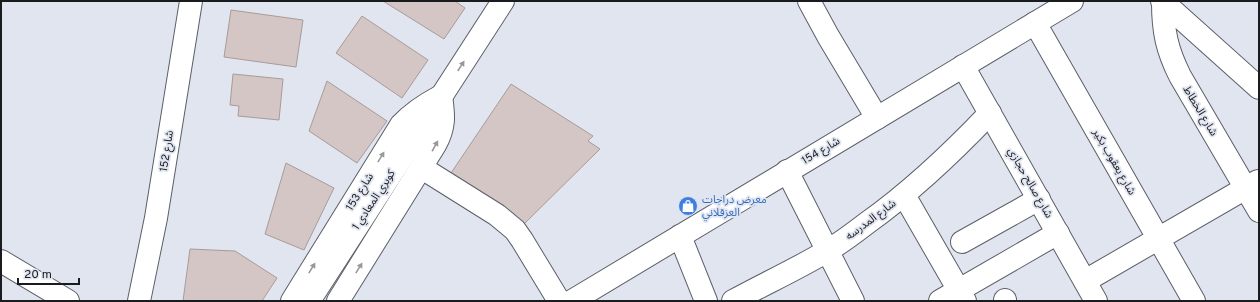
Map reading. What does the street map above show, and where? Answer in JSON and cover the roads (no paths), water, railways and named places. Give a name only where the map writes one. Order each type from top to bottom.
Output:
[{"type":"street","name":"شارع 152","points":[[139,301],[156,218],[191,1]]},
{"type":"street","name":"شارع 153","points":[[292,301],[401,125],[418,109],[440,97],[503,1]]},
{"type":"street","points":[[809,1],[877,118]]},
{"type":"street","name":"شارع 154","points":[[572,301],[1072,1]]},
{"type":"street","points":[[1162,2],[1259,88]]},
{"type":"street","name":"شارع الخطاط","points":[[1162,2],[1165,34],[1172,59],[1180,76],[1253,184],[1259,211]]},
{"type":"street","name":"شارع يعقوب بكير","points":[[1035,23],[1194,301]]},
{"type":"street","name":"شارع صالح حجازي","points":[[963,66],[1096,301]]},
{"type":"street","points":[[338,301],[422,168],[441,134],[444,123],[444,111],[440,97]]},
{"type":"street","name":"كوبري المعادي 1","points":[[309,301],[440,97]]},
{"type":"street","name":"شارع المدرسه","points":[[733,301],[828,251],[879,215],[948,156],[990,113]]},
{"type":"street","points":[[422,168],[497,216],[515,230],[559,301]]},
{"type":"street","points":[[787,171],[853,301]]},
{"type":"street","points":[[1085,281],[1253,184]]},
{"type":"street","points":[[904,195],[954,298],[1058,233]]},
{"type":"street","points":[[962,242],[1039,199]]},
{"type":"street","points":[[680,236],[706,301]]},
{"type":"street","points":[[1,261],[68,301]]},
{"type":"place","name":"معرض دراجات العزقلاني","points":[[688,206]]}]
